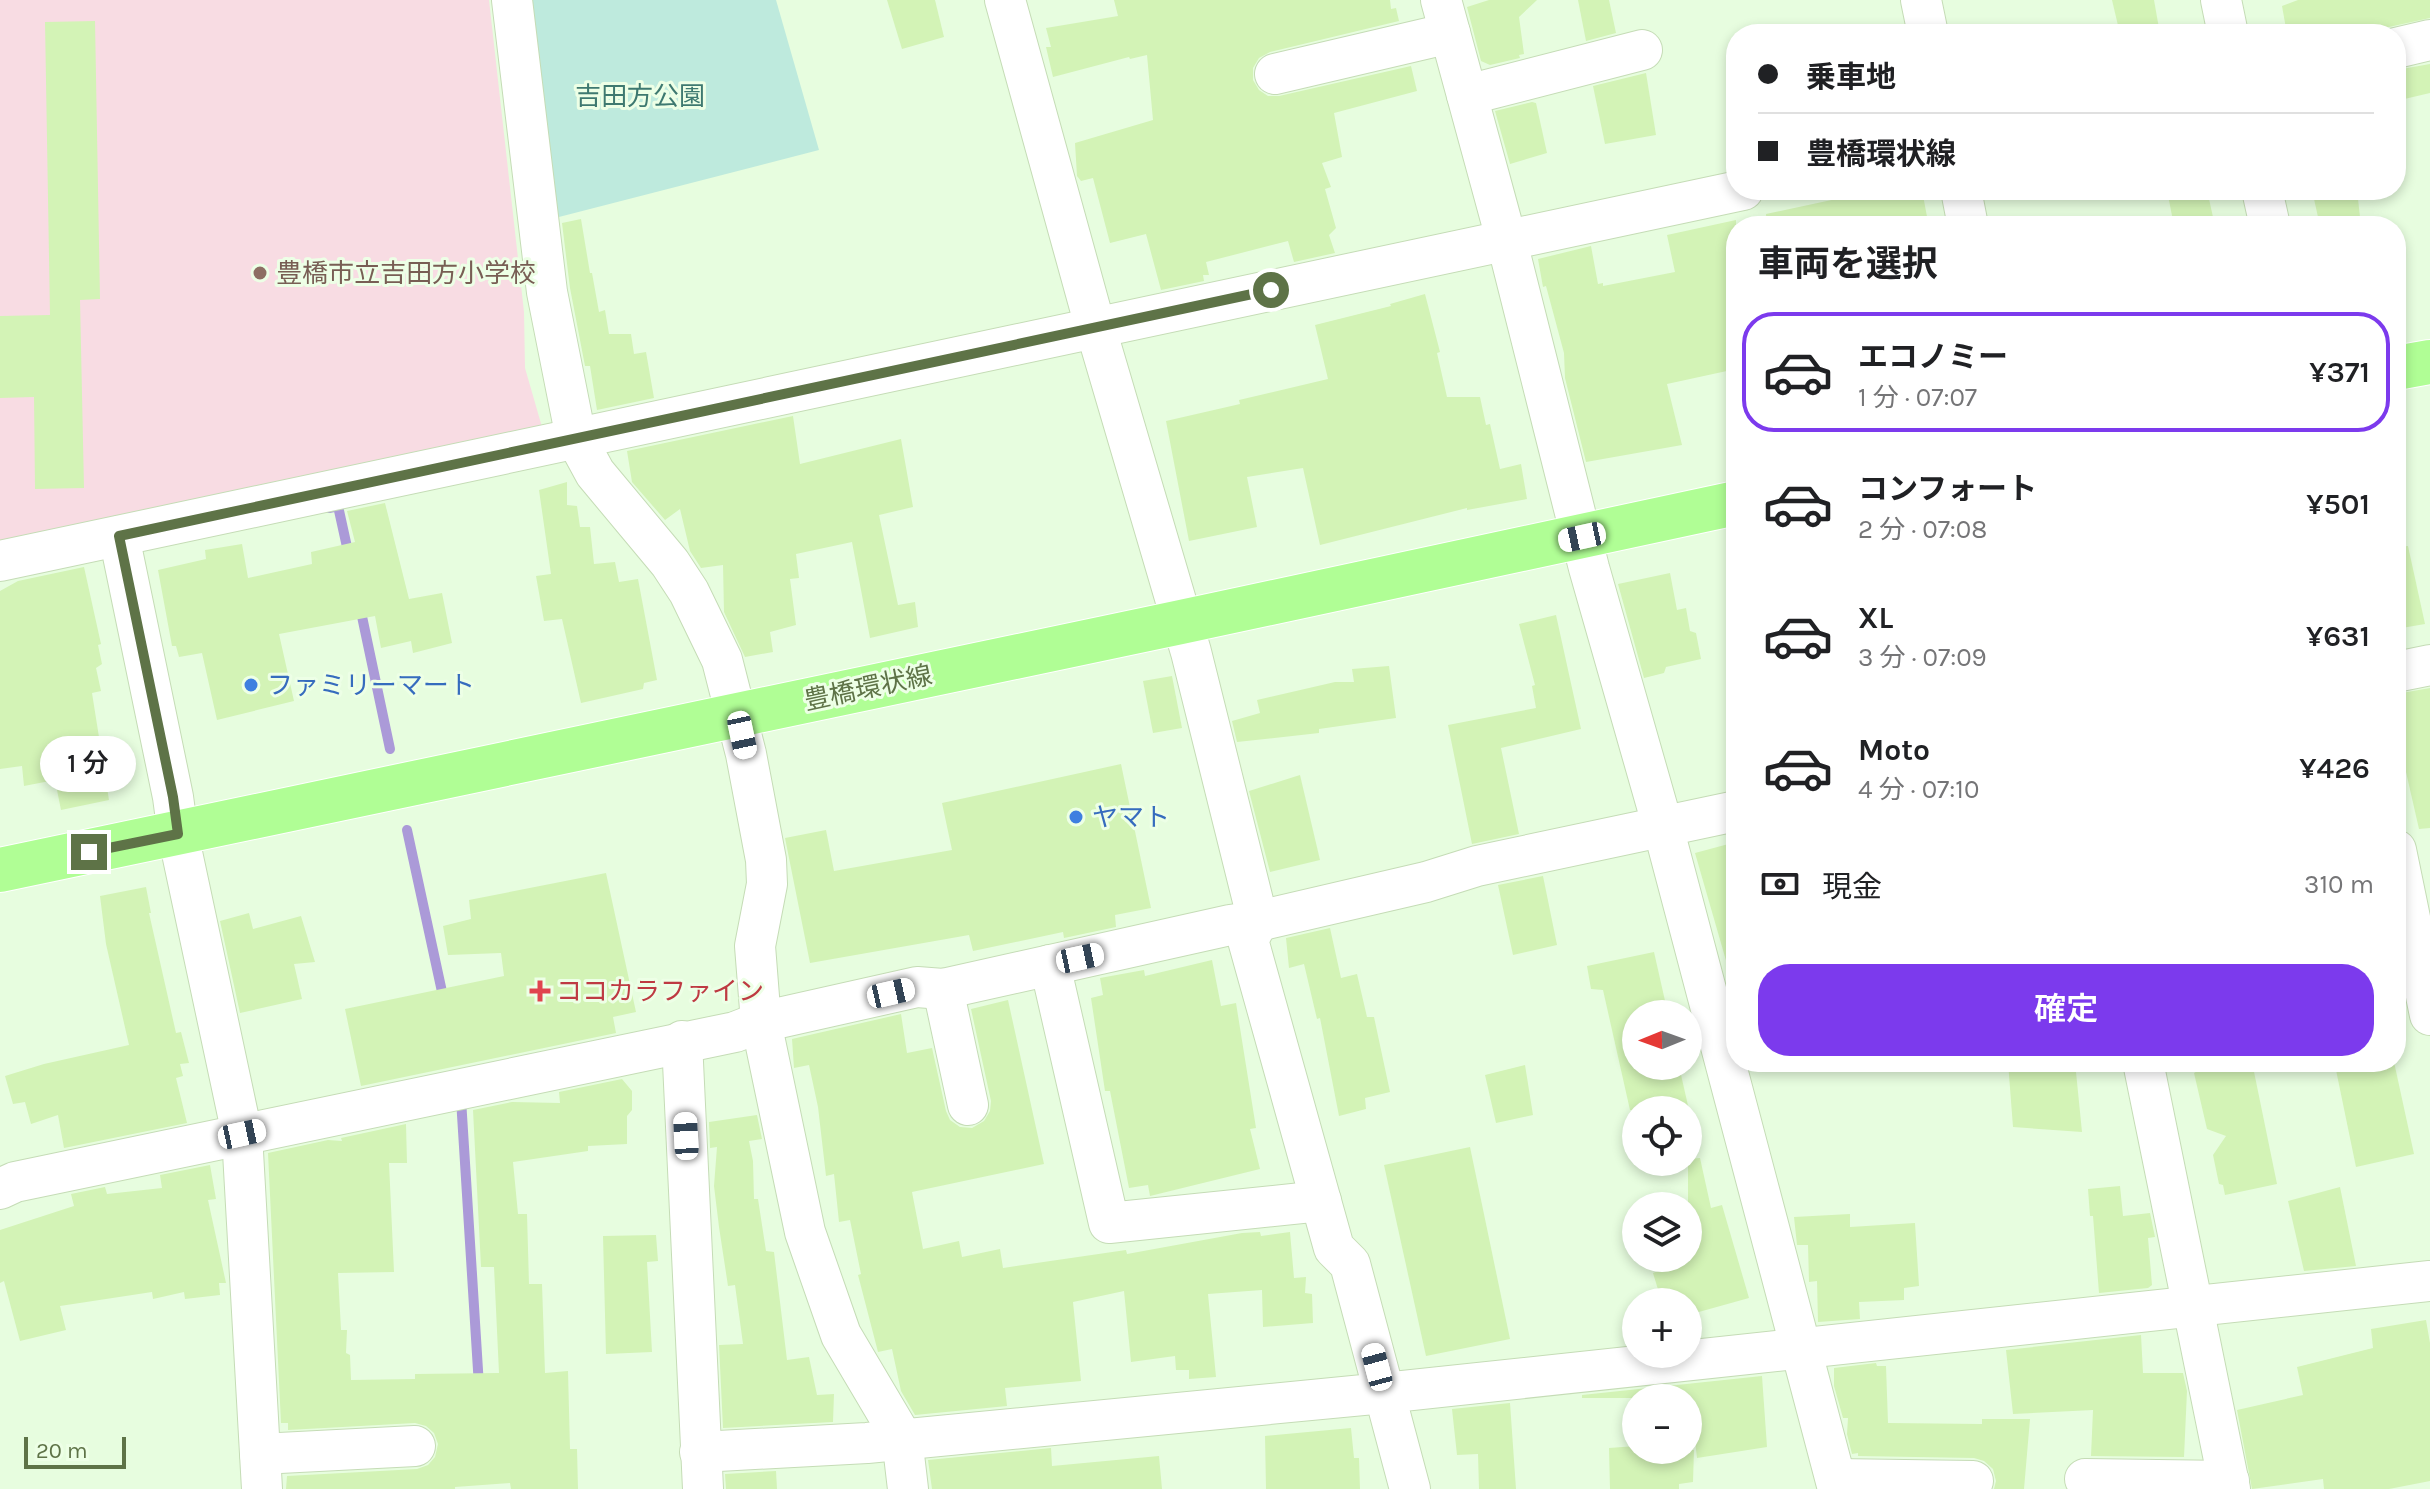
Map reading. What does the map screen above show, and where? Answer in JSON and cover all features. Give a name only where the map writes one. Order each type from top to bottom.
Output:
[{"type":"main road","points":[[2406,366],[2430,362]]},
{"type":"main road","name":"豊橋環状線","points":[[0,870],[1726,505]]},
{"type":"street","points":[[512,0],[547,292],[576,438],[595,473],[670,563],[689,592],[722,660],[737,716],[766,860],[767,884],[755,946],[761,1022],[805,1232],[841,1335],[902,1438],[908,1489]]},
{"type":"street","points":[[1005,0],[1095,326],[1191,652],[1258,921],[1248,940],[1334,1248],[1350,1264],[1410,1489]]},
{"type":"street","points":[[1921,0],[1926,24]]},
{"type":"street","points":[[2221,0],[2226,24]]},
{"type":"street","points":[[1275,74],[1445,17],[1726,1066]]},
{"type":"street","points":[[2406,46],[2430,40]]},
{"type":"street","points":[[1467,95],[1642,50]]},
{"type":"street","points":[[0,561],[1726,194]]},
{"type":"street","points":[[119,536],[242,1134],[261,1472],[415,1446]]},
{"type":"street","points":[[2406,670],[2430,665]]},
{"type":"street","points":[[0,1189],[15,1182],[735,1032],[761,1022],[917,987],[943,989],[1258,921],[1426,882],[1477,866],[1726,813]]},
{"type":"street","points":[[2406,899],[2430,1015]]},
{"type":"street","points":[[1050,965],[1109,1223],[1321,1201]]},
{"type":"street","points":[[943,989],[968,1105]]},
{"type":"street","points":[[682,1041],[702,1471],[902,1438],[1384,1393],[1800,1346],[2430,1281]]},
{"type":"street","points":[[1728,1072],[1837,1484],[1973,1481]]},
{"type":"street","points":[[2085,1479],[2230,1485],[2145,1072]]},
{"type":"shaded area","name":"豊橋市立吉田方小学校","points":[[0,0],[489,0],[524,312],[525,368],[542,427],[0,551]]},
{"type":"green space","name":"吉田方公園","points":[[531,0],[776,0],[819,150],[555,218]]},
{"type":"building","points":[[887,0],[935,0],[944,37],[902,49]]},
{"type":"building","points":[[1114,0],[1390,0],[1391,9],[1396,8],[1399,21],[1270,52],[1259,58],[1253,68],[1253,80],[1259,90],[1268,96],[1279,96],[1411,66],[1417,91],[1334,113],[1342,157],[1322,163],[1331,187],[1325,189],[1336,228],[1329,235],[1335,253],[1294,262],[1288,241],[1206,262],[1209,275],[1203,275],[1204,281],[1161,290],[1146,234],[1110,243],[1093,178],[1081,181],[1077,176],[1075,143],[1153,120],[1147,55],[1053,77],[1046,47],[1051,47],[1046,28],[1118,16]]},
{"type":"building","points":[[1489,0],[1537,0],[1519,17],[1524,54],[1519,55],[1520,58],[1490,65],[1481,61],[1467,7]]},
{"type":"building","points":[[1578,0],[1609,0],[1616,33],[1586,41]]},
{"type":"building","points":[[2112,0],[2154,0],[2158,24],[2118,24]]},
{"type":"building","points":[[2298,0],[2430,0],[2430,18],[2403,24],[2285,24],[2282,6]]},
{"type":"building","points":[[95,21],[100,299],[80,300],[84,488],[35,489],[34,397],[0,398],[0,316],[50,315],[45,22]]},
{"type":"building","points":[[2430,64],[2430,93],[2406,99],[2406,68]]},
{"type":"building","points":[[1646,73],[1656,135],[1605,144],[1593,86]]},
{"type":"building","points":[[1536,103],[1547,153],[1510,164],[1495,111]]},
{"type":"building","points":[[1831,200],[1924,200],[1927,216],[1766,216]]},
{"type":"building","points":[[2169,200],[2209,200],[2213,216],[2172,216]]},
{"type":"building","points":[[2314,200],[2358,200],[2360,216],[2318,216]]},
{"type":"building","points":[[581,219],[599,312],[605,310],[609,334],[631,334],[634,354],[646,352],[654,398],[597,410],[590,366],[585,366],[570,288],[562,223]]},
{"type":"building","points":[[1726,222],[1726,371],[1667,384],[1682,445],[1586,462],[1565,378],[1564,353],[1546,286],[1543,287],[1538,259],[1591,246],[1598,284],[1603,283],[1603,286],[1675,272],[1667,235]]},
{"type":"building","points":[[1425,294],[1440,352],[1437,353],[1447,397],[1480,397],[1486,425],[1490,424],[1500,469],[1521,464],[1527,499],[1467,508],[1320,545],[1303,468],[1247,477],[1257,527],[1189,541],[1166,421],[1328,379],[1315,325]]},
{"type":"building","points":[[793,416],[800,464],[901,439],[913,507],[879,515],[898,605],[915,602],[918,627],[870,638],[852,542],[796,554],[799,578],[790,579],[796,625],[770,632],[773,652],[745,657],[724,612],[723,565],[701,568],[690,551],[680,509],[665,520],[632,482],[627,451]]},
{"type":"building","points":[[567,482],[567,505],[577,506],[580,527],[590,527],[594,564],[615,562],[619,582],[638,579],[657,680],[644,683],[643,689],[581,703],[562,619],[544,621],[536,576],[551,574],[539,490]]},
{"type":"building","points":[[385,503],[409,599],[442,593],[452,643],[413,653],[411,641],[381,648],[375,616],[279,634],[294,701],[217,720],[202,653],[179,657],[176,646],[172,646],[158,570],[206,559],[205,550],[242,544],[248,578],[312,564],[311,552],[355,542],[347,511]]},
{"type":"building","points":[[2406,546],[2425,624],[2406,627]]},
{"type":"building","points":[[84,567],[101,644],[98,645],[102,664],[96,668],[101,691],[92,693],[109,800],[61,810],[55,780],[24,786],[22,766],[0,769],[0,591],[18,581]]},
{"type":"building","points":[[1670,573],[1677,610],[1686,608],[1690,631],[1696,633],[1701,659],[1666,667],[1664,673],[1644,678],[1618,584]]},
{"type":"building","points":[[1556,615],[1581,729],[1501,748],[1519,834],[1472,844],[1448,725],[1536,708],[1532,686],[1535,685],[1519,624]]},
{"type":"building","points":[[1389,666],[1396,718],[1319,729],[1319,733],[1237,742],[1232,721],[1260,713],[1257,700],[1335,682],[1354,682],[1352,669]]},
{"type":"building","points":[[1172,676],[1182,728],[1153,733],[1143,681]]},
{"type":"building","points":[[2430,688],[2430,828],[2419,829],[2406,772],[2406,692]]},
{"type":"building","points":[[1121,764],[1151,908],[1115,915],[1116,927],[1064,938],[1063,932],[973,951],[969,935],[810,963],[785,838],[826,830],[834,871],[952,850],[942,803]]},
{"type":"building","points":[[1300,775],[1320,860],[1270,872],[1249,791]]},
{"type":"building","points":[[1726,845],[1726,961],[1695,853]]},
{"type":"building","points":[[606,873],[636,1012],[613,1017],[616,1033],[361,1086],[345,1009],[504,976],[501,953],[448,955],[443,926],[471,919],[469,900]]},
{"type":"building","points":[[1543,876],[1557,945],[1513,955],[1498,885]]},
{"type":"building","points":[[146,887],[176,1033],[181,1032],[189,1063],[180,1064],[183,1076],[176,1078],[187,1123],[64,1148],[58,1115],[31,1124],[25,1102],[13,1104],[5,1076],[129,1045],[106,944],[100,896]]},
{"type":"building","points":[[249,913],[253,929],[301,916],[315,962],[294,964],[302,999],[240,1013],[220,921]]},
{"type":"building","points":[[1330,928],[1341,978],[1357,974],[1367,1017],[1374,1017],[1390,1092],[1365,1098],[1366,1109],[1339,1116],[1320,1018],[1317,1019],[1304,964],[1289,968],[1286,938]]},
{"type":"building","points":[[1654,952],[1665,1000],[1622,1000],[1622,1074],[1603,990],[1591,989],[1587,966]]},
{"type":"building","points":[[1212,960],[1221,1006],[1236,1003],[1256,1128],[1250,1129],[1260,1169],[1150,1196],[1148,1185],[1129,1188],[1110,1091],[1105,1091],[1091,998],[1103,995],[1100,978],[1144,970],[1145,976]]},
{"type":"building","points":[[1008,1000],[1044,1164],[912,1192],[923,1249],[959,1241],[962,1257],[1000,1249],[1003,1268],[1126,1250],[1127,1254],[1242,1233],[1260,1232],[1261,1236],[1290,1232],[1294,1278],[1306,1277],[1305,1293],[1312,1294],[1313,1323],[1263,1327],[1262,1290],[1208,1294],[1216,1377],[1189,1379],[1189,1370],[1176,1370],[1175,1356],[1131,1362],[1124,1291],[1073,1302],[1081,1381],[1005,1388],[1007,1406],[915,1415],[901,1391],[892,1349],[878,1352],[858,1275],[861,1274],[850,1220],[839,1222],[834,1174],[826,1176],[818,1107],[809,1065],[794,1068],[792,1039],[901,1014],[907,1053],[932,1048],[950,1120],[960,1127],[972,1128],[984,1121],[991,1101],[971,1009]]},
{"type":"building","points":[[1525,1065],[1533,1115],[1496,1123],[1485,1075]]},
{"type":"building","points":[[2009,1072],[2076,1072],[2082,1132],[2013,1127]]},
{"type":"building","points":[[2254,1072],[2277,1184],[2225,1195],[2223,1185],[2219,1184],[2213,1155],[2226,1136],[2207,1129],[2194,1073]]},
{"type":"building","points":[[2336,1072],[2396,1072],[2414,1154],[2356,1167]]},
{"type":"building","points":[[622,1079],[632,1091],[632,1110],[627,1116],[627,1144],[588,1146],[588,1151],[513,1162],[518,1214],[527,1214],[529,1284],[542,1284],[545,1373],[568,1371],[570,1449],[577,1449],[578,1489],[511,1489],[510,1483],[455,1489],[286,1489],[287,1476],[417,1469],[428,1465],[435,1457],[438,1444],[434,1433],[426,1426],[415,1423],[288,1430],[288,1423],[281,1423],[268,1153],[328,1140],[342,1141],[341,1138],[406,1124],[407,1163],[389,1163],[394,1272],[338,1273],[341,1330],[347,1330],[346,1353],[350,1355],[351,1380],[415,1379],[415,1374],[499,1373],[494,1267],[481,1267],[473,1110],[512,1102],[560,1103],[559,1092]]},
{"type":"building","points":[[1623,1080],[1682,1080],[1686,1096],[1627,1096]]},
{"type":"building","points":[[757,1115],[762,1139],[749,1141],[754,1199],[758,1199],[766,1251],[774,1252],[787,1360],[809,1357],[817,1395],[834,1394],[833,1422],[723,1428],[719,1345],[743,1344],[735,1285],[728,1286],[714,1186],[717,1147],[710,1148],[709,1122]]},
{"type":"building","points":[[1470,1147],[1510,1339],[1426,1356],[1384,1165]]},
{"type":"building","points":[[210,1165],[216,1199],[208,1200],[226,1283],[219,1283],[220,1295],[185,1299],[184,1292],[153,1299],[152,1292],[60,1306],[66,1330],[20,1341],[4,1281],[0,1283],[0,1230],[74,1206],[71,1194],[105,1187],[107,1194],[162,1188],[160,1175]]},
{"type":"building","points":[[1702,1167],[1711,1208],[1722,1205],[1749,1298],[1702,1311],[1702,1288],[1658,1288],[1653,1273],[1656,1272],[1702,1272],[1702,1192],[1688,1192],[1688,1176],[1702,1176]]},
{"type":"building","points":[[2120,1186],[2123,1216],[2150,1213],[2155,1237],[2148,1238],[2152,1285],[2099,1293],[2088,1189]]},
{"type":"building","points":[[2340,1187],[2356,1266],[2304,1271],[2288,1201]]},
{"type":"building","points":[[1850,1214],[1850,1227],[1915,1223],[1919,1286],[1904,1288],[1904,1300],[1859,1302],[1860,1319],[1818,1322],[1817,1281],[1809,1282],[1808,1245],[1797,1245],[1794,1217]]},
{"type":"building","points":[[656,1235],[658,1261],[647,1262],[652,1352],[606,1354],[603,1236]]},
{"type":"building","points":[[2426,1320],[2430,1343],[2430,1481],[2389,1489],[2324,1489],[2323,1479],[2252,1489],[2237,1410],[2303,1395],[2297,1367],[2373,1348],[2371,1329]]},
{"type":"building","points":[[2141,1335],[2143,1373],[2183,1373],[2187,1391],[2184,1457],[2091,1456],[2093,1410],[2013,1414],[2006,1350]]},
{"type":"building","points":[[1876,1363],[1877,1366],[1886,1366],[1888,1423],[1982,1424],[1982,1419],[2030,1419],[2024,1489],[1994,1489],[1993,1469],[1984,1461],[1974,1458],[1852,1454],[1847,1434],[1848,1418],[1843,1418],[1834,1386],[1834,1368]]},
{"type":"building","points":[[1762,1376],[1767,1447],[1702,1457],[1702,1384],[1686,1384]]},
{"type":"building","points":[[1622,1391],[1622,1398],[1582,1398],[1582,1395]]},
{"type":"building","points":[[1510,1403],[1516,1489],[1479,1489],[1478,1454],[1457,1455],[1452,1409]]},
{"type":"building","points":[[1351,1428],[1354,1458],[1359,1458],[1360,1489],[1266,1489],[1265,1436]]},
{"type":"building","points":[[1622,1447],[1622,1464],[1694,1464],[1693,1482],[1679,1484],[1679,1489],[1610,1489],[1609,1448]]},
{"type":"building","points":[[1051,1448],[1052,1466],[1159,1456],[1162,1489],[932,1489],[928,1460]]},
{"type":"building","points":[[776,1471],[777,1489],[726,1489],[725,1474]]},
{"type":"waterway","points":[[329,508],[338,506],[349,556]]},
{"type":"waterway","points":[[360,607],[390,749]]},
{"type":"waterway","points":[[407,830],[444,1001]]},
{"type":"waterway","points":[[461,1099],[479,1386]]},
{"type":"place","name":"豊橋市立吉田方小学校","points":[[260,273]]},
{"type":"place","name":"ファミリーマート","points":[[251,685]]},
{"type":"place","name":"ヤマト","points":[[1076,817]]},
{"type":"place","name":"ココカラファイン","points":[[540,991]]},
{"type":"route","points":[[89,852],[178,834],[119,536],[1271,290]]}]
